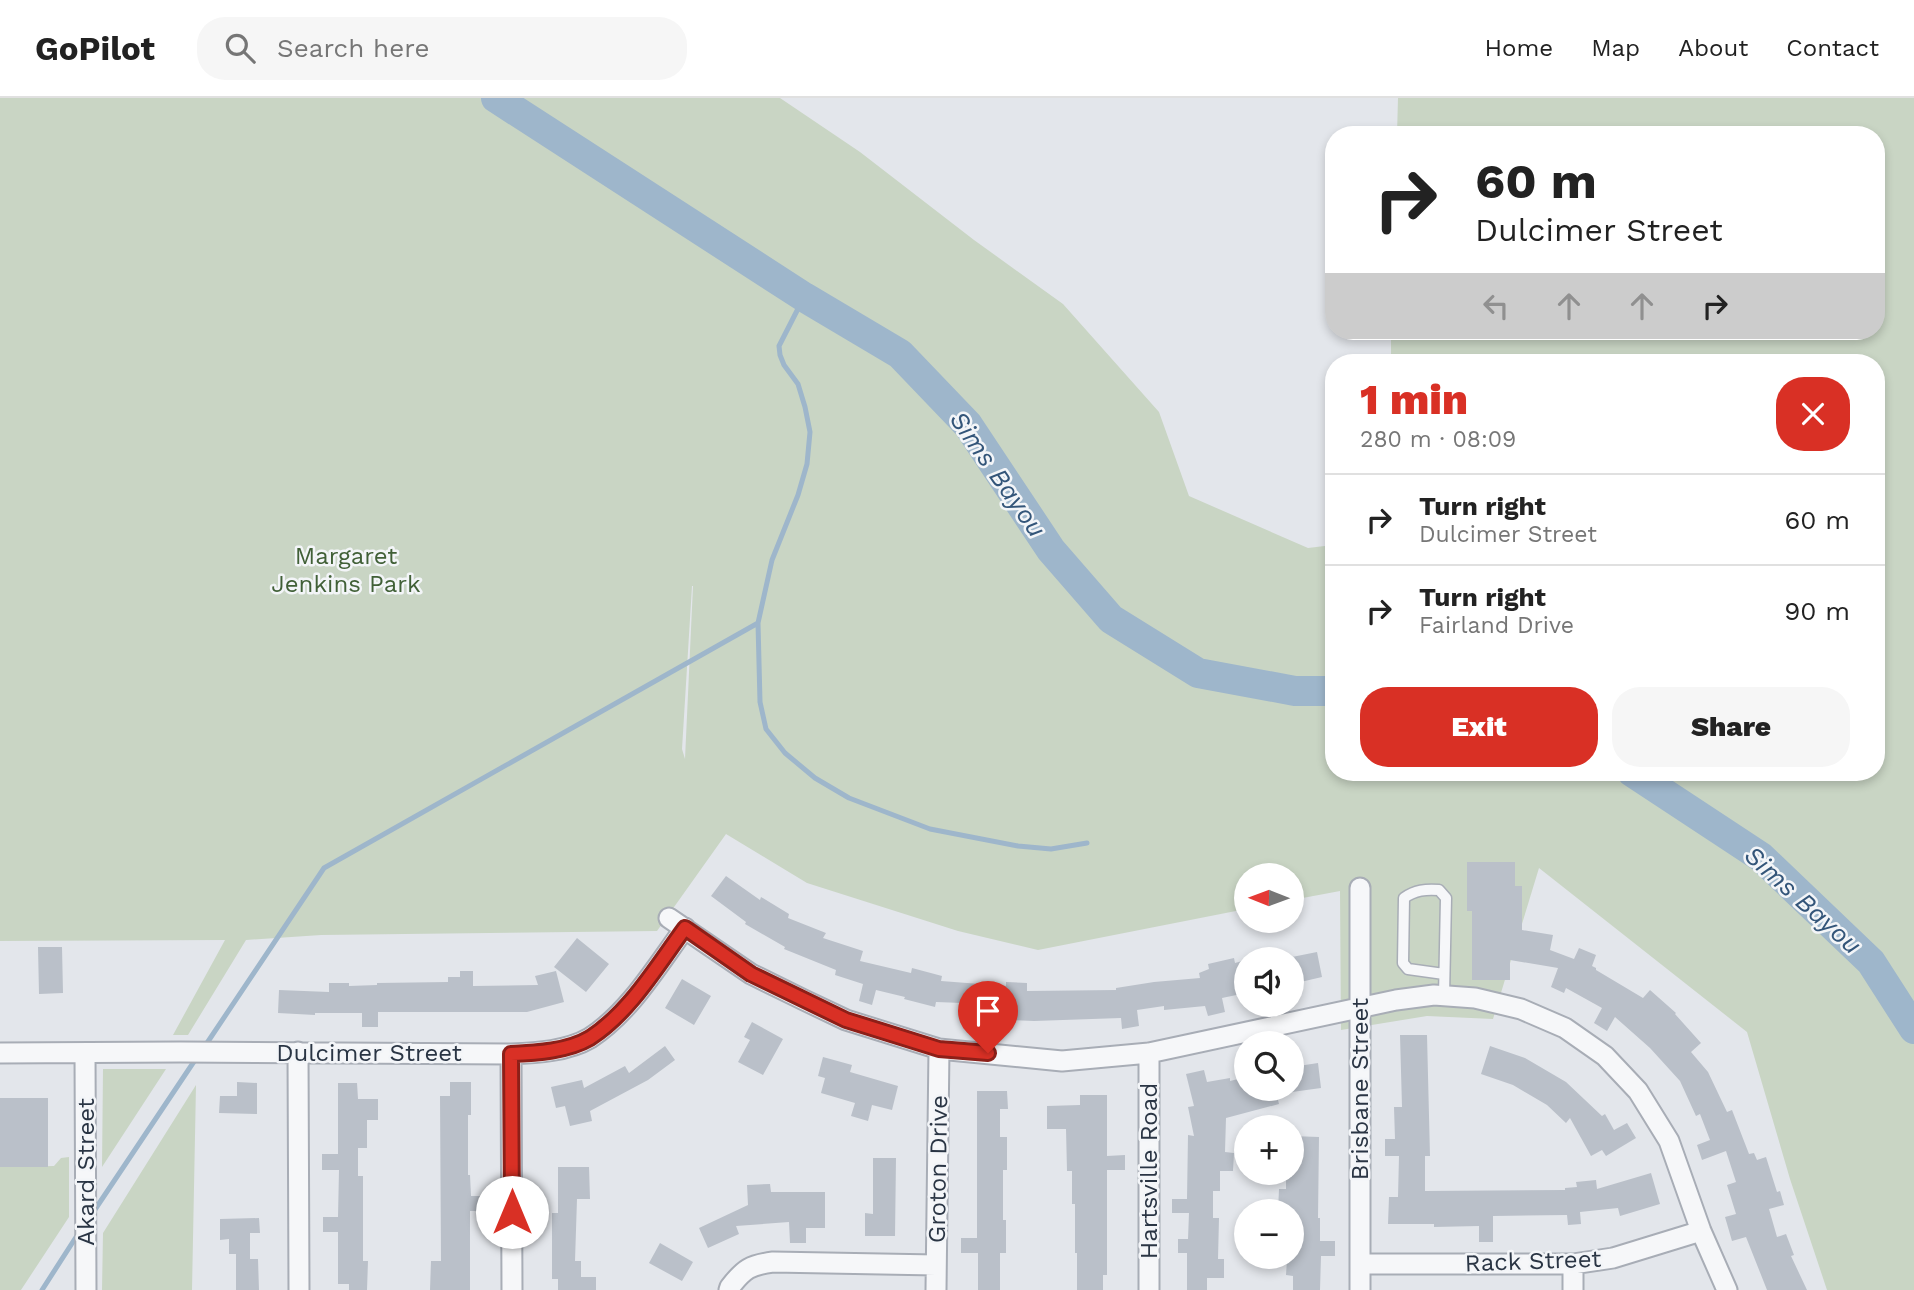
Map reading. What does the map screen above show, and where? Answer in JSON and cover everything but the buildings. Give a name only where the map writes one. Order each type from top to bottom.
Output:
[{"type":"street","name":"Brisbane Street","points":[[1360,888],[1360,1290]]},
{"type":"street","name":"Dulcimer Street","points":[[0,1053],[511,1054],[548,1051],[589,1038],[621,1012],[644,984],[677,923],[751,974],[804,1000],[846,1020],[939,1049]]},
{"type":"street","points":[[939,1049],[1062,1061],[1149,1053],[1360,1007],[1434,995],[1475,998],[1521,1009],[1565,1028],[1605,1056],[1638,1091],[1669,1141],[1701,1231],[1727,1290]]},
{"type":"street","name":"Groton Drive","points":[[936,1290],[939,1049]]},
{"type":"street","points":[[298,1052],[299,1290]]},
{"type":"street","name":"Akard Street","points":[[85,1053],[86,1290]]},
{"type":"street","name":"Hartsville Road","points":[[1149,1053],[1149,1290]]},
{"type":"street","points":[[511,1054],[512,1290]]},
{"type":"street","name":"Rack Street","points":[[1360,1264],[1573,1264],[1612,1258],[1701,1231]]},
{"type":"street","points":[[729,1290],[744,1270],[757,1264],[936,1265]]},
{"type":"street","points":[[1573,1264],[1573,1290]]},
{"type":"lane","points":[[1444,974],[1408,969],[1403,962],[1404,898],[1411,892],[1439,890],[1446,898],[1444,996]]},
{"type":"green space","name":"Margaret Jenkins Park","points":[[0,98],[780,98],[860,152],[974,240],[1063,304],[1159,412],[1189,496],[1308,548],[1325,546],[1325,781],[1885,781],[1885,354],[1391,354],[1391,340],[1885,340],[1885,126],[1397,126],[1398,98],[1914,98],[1914,1290],[1827,1290],[1790,1179],[1747,1032],[1539,868],[1493,1019],[1427,1016],[1341,1030],[1340,891],[1304,898],[1304,863],[1234,863],[1234,911],[1038,950],[958,931],[807,883],[726,834],[657,931],[321,935],[246,940],[188,1035],[173,1035],[225,940],[0,941]],"holes":[[[692,586],[693,586],[685,759],[682,749]]]},
{"type":"green space","points":[[103,1069],[166,1069],[102,1167]]},
{"type":"green space","points":[[196,1085],[192,1290],[102,1290],[103,1233]]},
{"type":"green space","points":[[69,1157],[69,1217],[21,1290],[0,1290],[0,1167],[54,1166],[61,1158]]},
{"type":"waterway","name":"Sims Bayou","points":[[496,98],[804,297],[900,354],[968,425],[1051,550],[1111,619],[1198,673],[1295,691],[1325,691]]},
{"type":"waterway","points":[[804,297],[779,346],[784,365],[798,384],[810,432],[807,464],[798,495],[772,560],[758,623],[760,702],[766,729],[785,753],[815,778],[849,798],[930,829],[1018,846],[1051,849],[1087,843]]},
{"type":"waterway","points":[[205,1046],[324,868],[758,623]]},
{"type":"waterway","name":"Sims Bayou","points":[[1646,781],[1761,857],[1871,962],[1914,1029]]},
{"type":"waterway","points":[[92,1214],[197,1057]]},
{"type":"waterway","points":[[42,1290],[78,1234]]},
{"type":"route","points":[[512,1212],[511,1054],[548,1051],[589,1038],[621,1012],[685,928],[751,974],[846,1020],[939,1049],[988,1053]]}]
